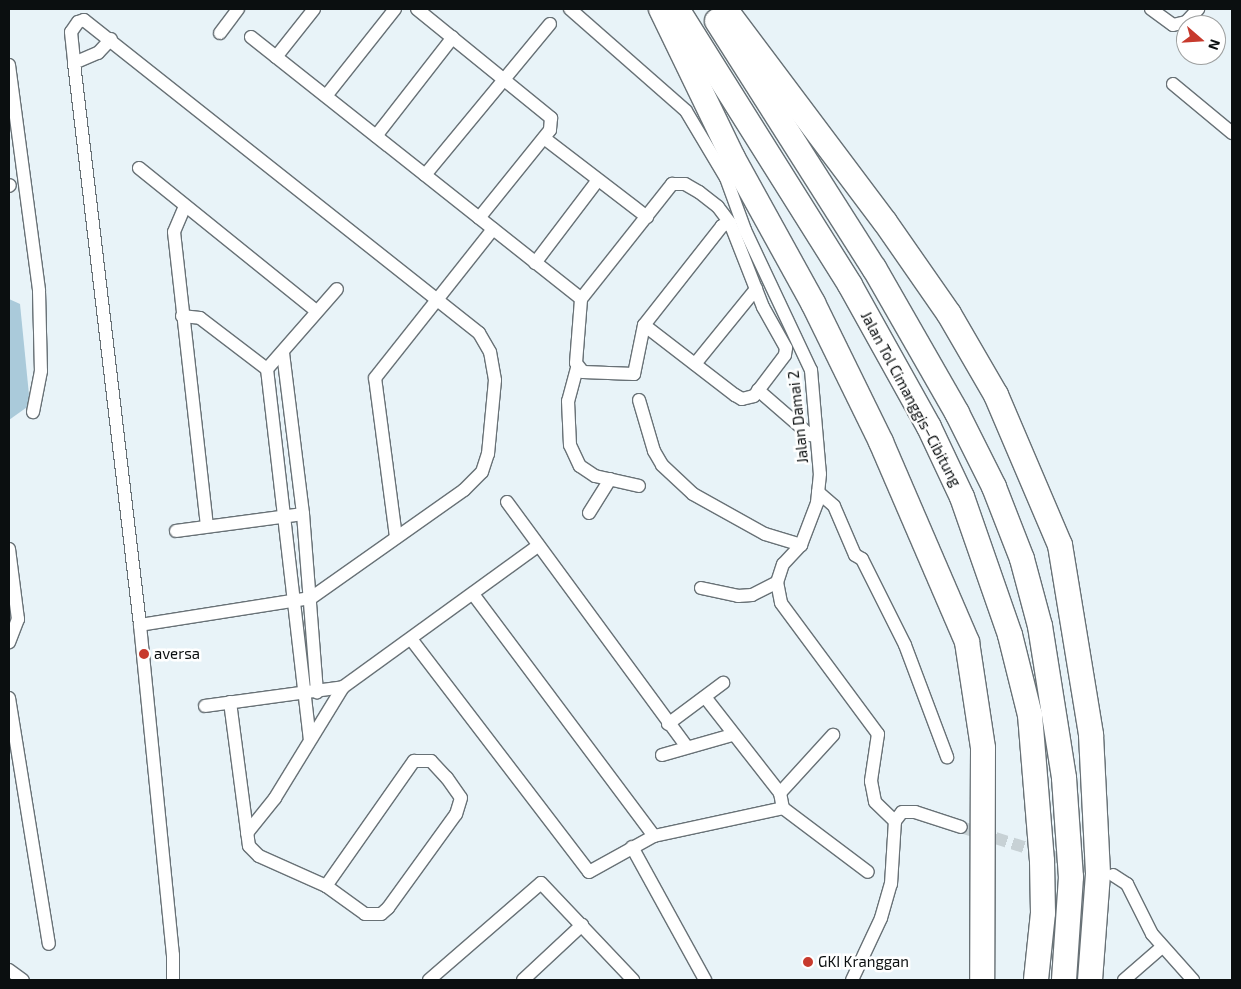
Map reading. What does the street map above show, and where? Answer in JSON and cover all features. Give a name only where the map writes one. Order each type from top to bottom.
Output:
[{"type":"highway","points":[[661,9],[732,158],[813,303],[882,442],[967,642],[983,748],[982,980]]},
{"type":"highway","name":"Jalan Tol Cimanggis–Cibitung","points":[[677,9],[850,285],[929,427],[962,497],[1007,626],[1030,715],[1042,861],[1043,913],[1037,972]]},
{"type":"highway","name":"Jalan Tol Cimanggis–Cibitung","points":[[709,9],[874,268],[957,412],[994,487],[1022,559],[1040,626],[1064,778],[1071,877],[1064,973]]},
{"type":"highway","points":[[725,9],[885,222],[949,314],[996,395],[1060,546],[1091,735],[1098,874],[1090,980]]},
{"type":"street","points":[[276,57],[314,9]]},
{"type":"street","points":[[326,96],[395,9]]},
{"type":"street","points":[[417,9],[551,118],[550,130],[479,218]]},
{"type":"street","name":"Jalan Damai 2","points":[[570,9],[673,96],[686,111],[726,178],[746,230],[811,370],[820,474],[818,492],[801,545],[783,564],[777,582]]},
{"type":"street","points":[[1151,9],[1173,25],[1186,22],[1198,9]]},
{"type":"street","points":[[220,33],[235,10]]},
{"type":"street","points":[[140,626],[296,602],[311,598],[464,490],[482,472],[488,454],[495,380],[490,352],[478,333],[111,39],[83,14],[72,32],[74,63],[140,626],[172,946],[172,980]]},
{"type":"street","points":[[425,175],[550,24]]},
{"type":"street","points":[[251,37],[581,299]]},
{"type":"street","points":[[376,136],[453,37]]},
{"type":"street","points":[[74,63],[98,53],[111,39]]},
{"type":"street","points":[[9,65],[39,291],[41,371],[33,412]]},
{"type":"street","points":[[1173,84],[1232,133]]},
{"type":"street","points":[[544,138],[647,217]]},
{"type":"street","points":[[139,168],[316,311]]},
{"type":"street","points":[[535,263],[598,180]]},
{"type":"street","points":[[639,486],[595,476],[580,466],[570,445],[568,401],[577,368],[581,299],[672,184],[685,184],[718,207],[730,223],[756,289],[786,348],[785,355],[754,396],[742,399],[644,325]]},
{"type":"street","points":[[185,206],[174,232],[207,526]]},
{"type":"street","points":[[577,368],[583,372],[634,374],[644,325],[722,226],[730,223]]},
{"type":"street","points":[[396,537],[374,382],[378,372],[438,301],[493,229]]},
{"type":"street","points":[[266,370],[283,354],[316,311],[337,289]]},
{"type":"street","points":[[695,364],[756,289]]},
{"type":"street","points":[[182,316],[200,318],[266,370],[283,516],[296,602],[310,739]]},
{"type":"street","points":[[283,354],[303,514],[317,692]]},
{"type":"street","points":[[758,390],[810,435]]},
{"type":"street","points":[[639,400],[654,451],[662,465],[693,494],[765,534],[801,545]]},
{"type":"street","points":[[589,513],[610,479]]},
{"type":"street","points":[[818,492],[834,506],[855,555],[862,559],[905,645],[947,756]]},
{"type":"street","points":[[507,502],[668,724],[687,747]]},
{"type":"street","points":[[176,531],[303,514]]},
{"type":"street","points":[[247,833],[275,798],[343,687],[538,546]]},
{"type":"street","points":[[9,549],[10,570],[18,619],[9,642]]},
{"type":"street","points":[[701,588],[738,596],[752,595],[777,582],[782,603],[878,734],[871,781],[875,802],[895,821]]},
{"type":"street","points":[[473,594],[654,836]]},
{"type":"street","points":[[411,639],[586,870],[592,872],[632,847],[654,836],[783,808]]},
{"type":"street","points":[[668,724],[723,683]]},
{"type":"street","points":[[205,706],[304,694],[343,687]]},
{"type":"street","points":[[705,697],[732,735],[780,793],[783,808],[868,872]]},
{"type":"street","points":[[9,698],[49,944]]},
{"type":"street","points":[[230,702],[249,846],[259,856],[326,886],[364,914],[381,914],[388,908],[456,814],[461,798],[431,761],[414,761],[326,886]]},
{"type":"street","points":[[662,755],[732,735]]},
{"type":"street","points":[[780,793],[833,735]]},
{"type":"street","points":[[852,980],[881,918],[891,884],[895,821],[902,812],[915,812],[961,827]]},
{"type":"street","points":[[632,847],[705,980]]},
{"type":"street","points":[[1113,875],[1127,884],[1162,947],[1193,980]]},
{"type":"street","points":[[429,980],[541,883],[629,976],[615,980]]},
{"type":"street","points":[[523,980],[582,925]]},
{"type":"street","points":[[1124,980],[1162,947]]},
{"type":"street","points":[[9,970],[23,980]]},
{"type":"shaded area","points":[[9,299],[20,304],[30,405],[9,420]]},
{"type":"tunnel","points":[[961,827],[1102,872]]},
{"type":"place","name":"aversa","points":[[144,654]]},
{"type":"place","name":"GKI Kranggan","points":[[808,962]]}]
